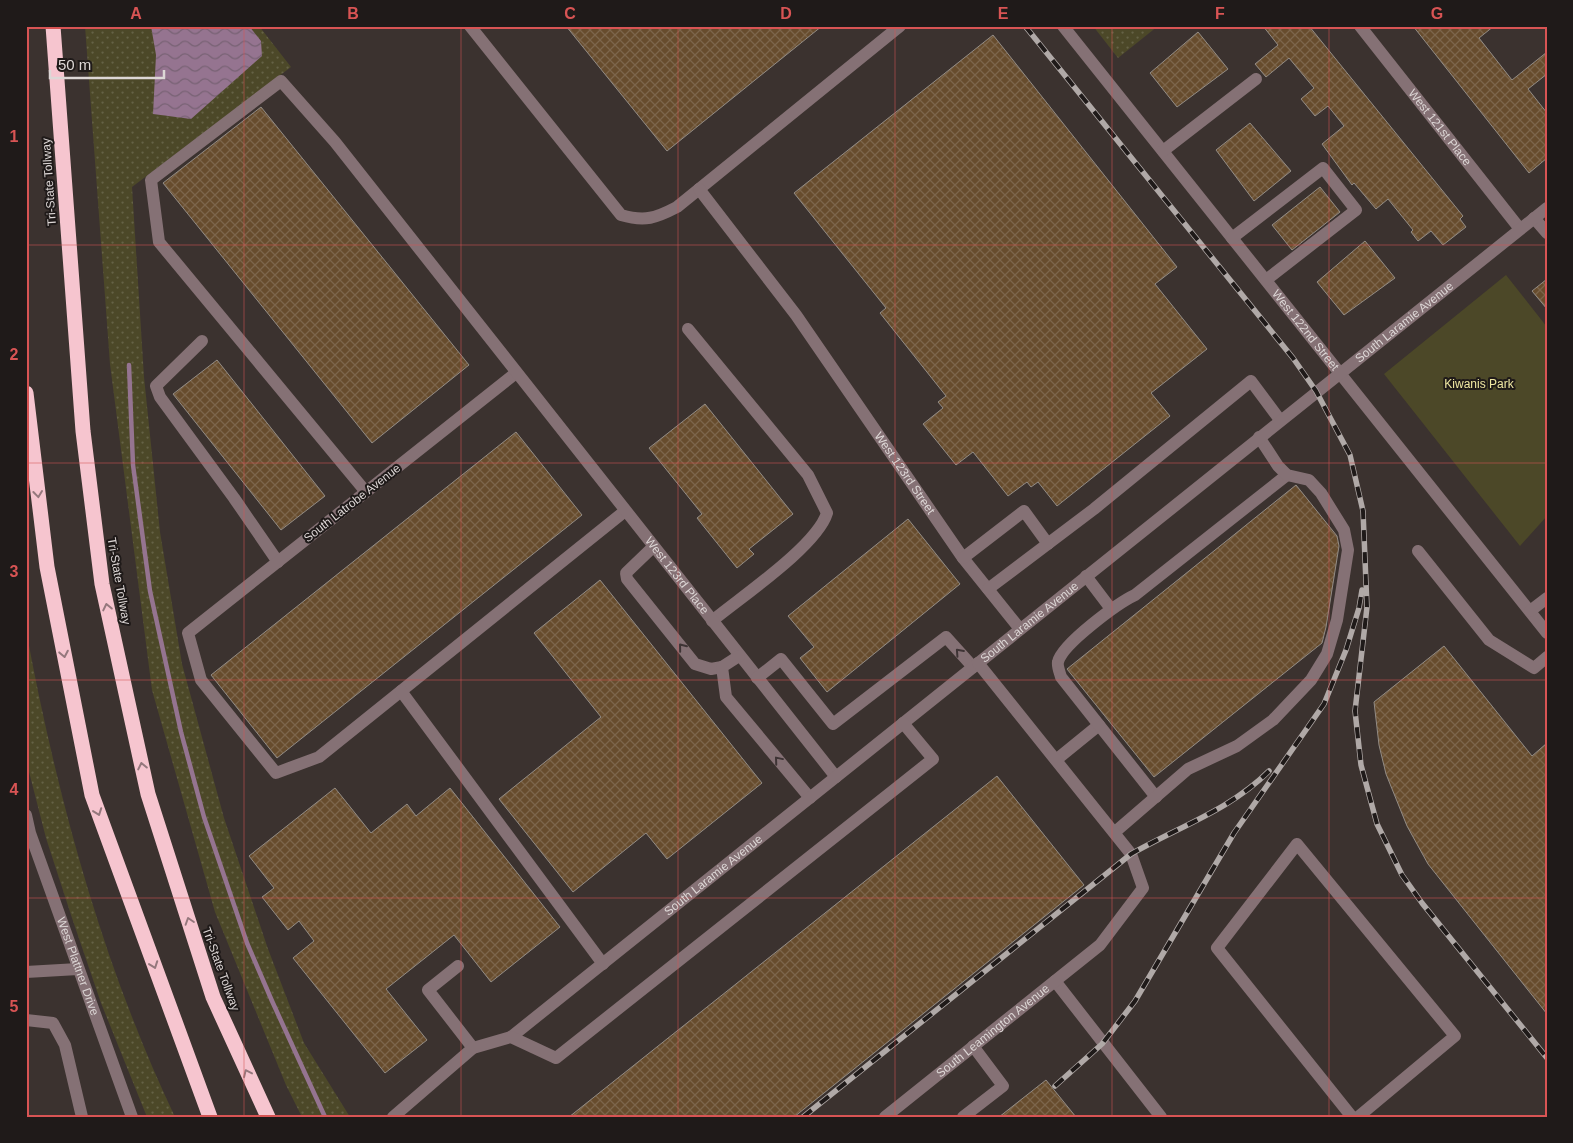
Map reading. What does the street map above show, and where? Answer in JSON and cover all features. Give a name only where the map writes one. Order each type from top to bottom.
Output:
[{"type":"highway","name":"Tri-State Tollway","points":[[53,26],[83,431],[102,584],[148,794],[212,997],[268,1117]]},
{"type":"highway","points":[[26,393],[47,567],[92,795],[210,1117]]},
{"type":"street","points":[[470,26],[621,215],[638,220],[659,216],[677,207],[900,26]]},
{"type":"street","name":"West 122nd Street","points":[[1063,26],[1547,633]]},
{"type":"street","name":"West 121st Place","points":[[1360,26],[1520,228]]},
{"type":"street","points":[[1163,151],[1256,79]]},
{"type":"street","name":"West 123rd Place","points":[[366,492],[159,242],[151,180],[281,80],[335,142],[836,777]]},
{"type":"street","points":[[1232,238],[1323,168],[1329,175],[1356,210],[1266,280]]},
{"type":"street","name":"West 123rd Street","points":[[699,189],[796,315],[963,558],[1020,629]]},
{"type":"street","name":"South Laramie Avenue","points":[[511,1037],[1258,437],[1547,208]]},
{"type":"street","points":[[1534,218],[1547,233]]},
{"type":"street","points":[[688,329],[808,475],[827,513],[825,521],[806,544],[712,620]]},
{"type":"street","points":[[202,341],[156,386],[160,398],[234,498],[278,562]]},
{"type":"street","name":"South Latrobe Avenue","points":[[401,691],[318,757],[276,773],[201,680],[188,633],[516,373]]},
{"type":"street","points":[[988,589],[1048,544],[1251,381],[1280,420]]},
{"type":"street","points":[[757,678],[781,660],[833,724],[946,637],[975,665],[1114,832],[1188,769],[1237,746],[1273,720],[1311,680],[1327,654],[1337,620],[1348,550],[1344,530],[1320,493],[1309,480],[1287,476],[1258,437]]},
{"type":"street","points":[[1156,797],[1061,677],[1057,663],[1063,650],[1111,609],[1135,595],[1287,476]]},
{"type":"street","points":[[603,964],[401,691],[625,511]]},
{"type":"street","points":[[963,558],[1024,511],[1048,544]]},
{"type":"street","points":[[653,547],[626,573],[628,579],[695,664],[711,669],[722,667],[739,656]]},
{"type":"street","points":[[1418,550],[1489,640],[1534,668],[1547,657]]},
{"type":"street","points":[[1086,576],[1111,609]]},
{"type":"street","points":[[1530,611],[1547,598]]},
{"type":"street","points":[[722,667],[726,697],[810,798]]},
{"type":"street","points":[[393,1117],[474,1048],[511,1037],[556,1058],[933,759],[903,723]]},
{"type":"street","points":[[1056,760],[1099,726]]},
{"type":"street","name":"West Plattner Drive","points":[[26,815],[30,833],[132,1117]]},
{"type":"street","name":"South Leamington Avenue","points":[[885,1117],[1100,945],[1143,888],[1132,854],[1114,832]]},
{"type":"street","points":[[1352,1117],[1218,948],[1297,844],[1455,1036],[1358,1117]]},
{"type":"street","points":[[458,966],[428,990],[474,1048]]},
{"type":"street","points":[[26,972],[78,969]]},
{"type":"street","points":[[1055,981],[1161,1117]]},
{"type":"street","points":[[26,1020],[54,1023],[65,1045],[82,1117]]},
{"type":"street","points":[[963,1117],[1003,1086],[973,1046]]},
{"type":"green space","points":[[85,26],[259,26],[291,67],[132,187],[144,377],[160,532],[182,664],[224,818],[268,949],[304,1043],[350,1117],[302,1117],[286,1085],[215,912],[152,690],[110,364]]},
{"type":"green space","points":[[1093,26],[1158,26],[1118,58]]},
{"type":"green space","name":"Kiwanis Park","points":[[1506,275],[1547,327],[1547,516],[1520,546],[1384,374]]},
{"type":"green space","points":[[26,630],[52,755],[85,878],[125,999],[175,1117],[147,1117],[101,1003],[46,838],[26,760]]},
{"type":"water","points":[[151,26],[249,26],[261,41],[262,56],[191,119],[153,114],[156,55]]},
{"type":"building","points":[[566,26],[822,26],[667,151]]},
{"type":"building","points":[[1263,26],[1309,26],[1463,216],[1460,219],[1466,227],[1443,245],[1431,231],[1418,241],[1411,232],[1413,230],[1388,199],[1376,209],[1354,183],[1352,185],[1322,144],[1344,126],[1328,106],[1315,116],[1301,99],[1314,88],[1289,58],[1266,77],[1255,64],[1278,45]]},
{"type":"building","points":[[1413,26],[1494,26],[1479,38],[1512,80],[1547,52],[1547,74],[1528,89],[1547,113],[1547,158],[1529,173]]},
{"type":"building","points":[[1198,32],[1228,69],[1177,107],[1150,73]]},
{"type":"building","points":[[993,35],[1177,267],[1155,284],[1207,349],[1151,393],[1170,416],[1057,506],[1038,482],[1031,487],[1027,482],[1008,496],[973,452],[956,465],[923,424],[943,408],[938,402],[946,396],[880,313],[886,308],[794,193]]},
{"type":"building","points":[[261,107],[469,365],[372,443],[163,183]]},
{"type":"building","points":[[1250,123],[1291,171],[1254,201],[1216,150]]},
{"type":"building","points":[[1320,187],[1340,212],[1292,250],[1272,225]]},
{"type":"building","points":[[1365,241],[1395,278],[1344,315],[1317,282]]},
{"type":"building","points":[[1547,279],[1547,309],[1532,291]]},
{"type":"building","points":[[217,360],[325,496],[281,530],[173,394]]},
{"type":"building","points":[[705,404],[793,514],[749,549],[754,554],[737,568],[697,518],[702,514],[649,448]]},
{"type":"building","points":[[516,432],[582,515],[277,758],[211,675]]},
{"type":"building","points":[[1296,485],[1337,536],[1339,546],[1322,643],[1154,777],[1067,669]]},
{"type":"building","points":[[908,519],[960,584],[827,692],[800,658],[814,647],[788,616]]},
{"type":"building","points":[[600,580],[762,783],[667,859],[646,833],[573,892],[499,799],[601,717],[534,633]]},
{"type":"building","points":[[1444,646],[1532,756],[1547,743],[1547,1014],[1428,864],[1407,826],[1386,774],[1379,745],[1374,702]]},
{"type":"building","points":[[997,776],[1084,885],[794,1117],[569,1117]]},
{"type":"building","points":[[335,788],[371,833],[407,804],[416,816],[450,788],[560,927],[491,982],[454,935],[386,989],[427,1040],[385,1073],[293,958],[314,941],[299,921],[288,930],[262,897],[274,888],[249,856]]},
{"type":"building","points":[[1046,1080],[1076,1117],[999,1117]]},
{"type":"waterway","points":[[129,365],[133,465],[150,591],[181,732],[204,817],[247,943],[325,1117]]},
{"type":"railway","points":[[1025,26],[1293,358],[1316,391],[1350,455],[1363,511],[1367,607],[1355,711],[1361,765],[1377,824],[1402,875],[1422,903],[1547,1058]]},
{"type":"railway","points":[[1055,1086],[1102,1044],[1135,1001],[1234,833],[1324,704],[1346,650],[1359,608],[1362,590]]},
{"type":"railway","points":[[803,1117],[1131,854],[1238,797],[1269,771]]}]
